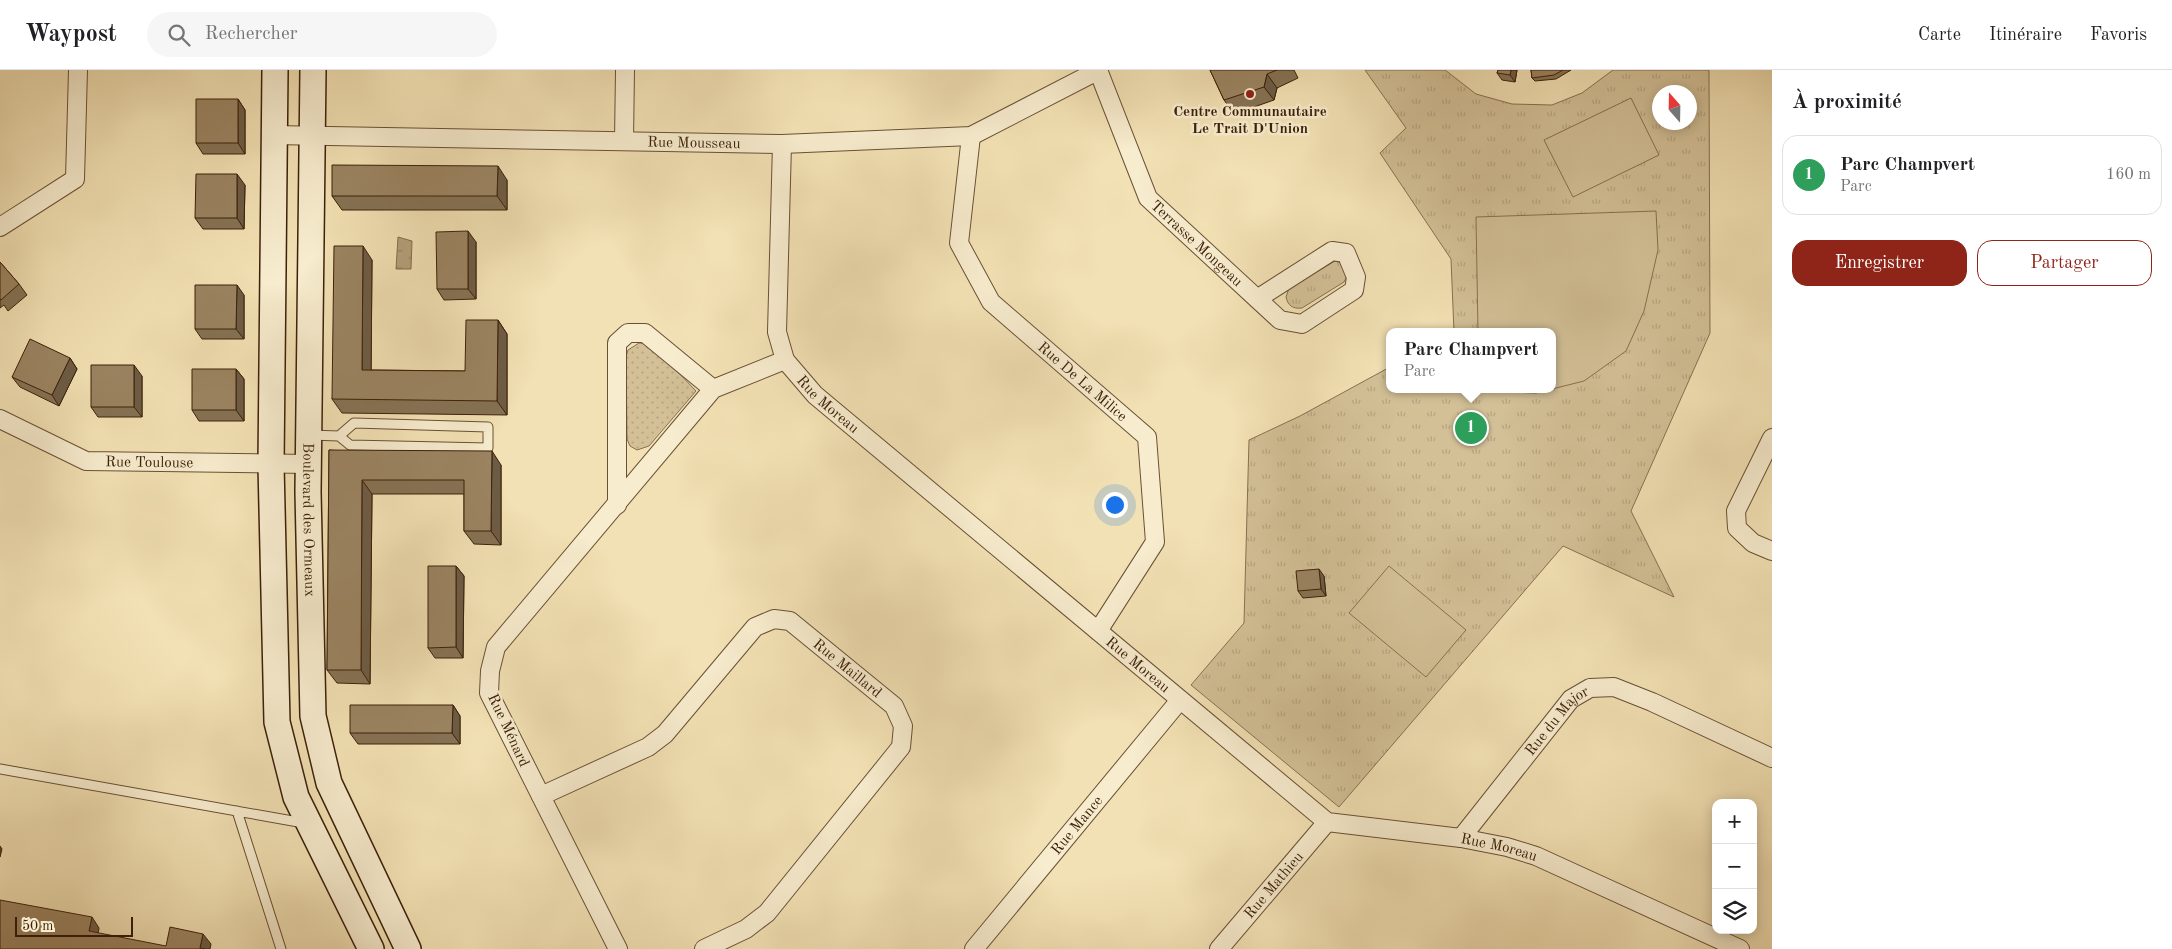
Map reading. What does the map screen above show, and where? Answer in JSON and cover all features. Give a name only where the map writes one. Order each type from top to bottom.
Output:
[{"type":"street","points":[[0,227],[74,179],[78,70]]},
{"type":"street","points":[[275,70],[271,465],[277,722],[296,797],[371,949]]},
{"type":"street","name":"Boulevard des Ormeaux","points":[[314,70],[309,464],[313,716],[329,783],[408,949]]},
{"type":"street","points":[[624,142],[625,70]]},
{"type":"street","name":"Rue Mousseau","points":[[273,135],[782,144],[971,136],[1099,70]]},
{"type":"street","name":"Terrasse Mongeau","points":[[1099,70],[1148,198],[1280,320],[1302,324],[1354,290],[1356,278],[1346,253],[1332,251],[1258,299]]},
{"type":"street","name":"Rue De La Milice","points":[[971,136],[960,243],[991,302],[1147,437],[1155,542],[1098,631]]},
{"type":"street","name":"Rue Moreau","points":[[782,144],[777,332],[786,360],[814,395],[1327,822],[1461,838],[1507,847],[1536,856],[1740,949]]},
{"type":"street","points":[[617,505],[617,343],[628,333],[645,333],[713,390]]},
{"type":"street","name":"Rue Ménard","points":[[618,949],[489,693],[490,671],[496,647],[713,390],[786,360]]},
{"type":"street","name":"Rue Toulouse","points":[[0,419],[86,461],[271,465],[309,464]]},
{"type":"street","points":[[1772,438],[1736,511],[1737,528],[1754,543],[1772,551]]},
{"type":"street","name":"Rue Maillard","points":[[541,796],[648,747],[665,734],[755,627],[774,619],[790,621],[894,706],[903,726],[900,747],[767,914],[746,929],[704,949]]},
{"type":"street","name":"Rue du Major","points":[[1461,838],[1571,699],[1590,688],[1614,687],[1652,702],[1772,758]]},
{"type":"street","name":"Rue Mance","points":[[974,949],[1180,700]]},
{"type":"street","name":"Rue Mathieu","points":[[1219,949],[1327,822]]},
{"type":"lane","points":[[310,435],[339,436],[350,445],[488,448],[488,427],[354,423],[339,436]]},
{"type":"lane","points":[[0,769],[309,824]]},
{"type":"lane","points":[[237,811],[281,949]]},
{"type":"green space","points":[[1365,70],[1445,70],[1476,94],[1512,104],[1552,105],[1582,93],[1613,70],[1709,70],[1710,333],[1631,511],[1674,597],[1563,546],[1339,807],[1191,685],[1244,623],[1249,440],[1300,416],[1386,369],[1386,393],[1556,393],[1556,328],[1454,328],[1451,259],[1380,153],[1406,128]]},
{"type":"green space","points":[[1631,98],[1659,155],[1573,197],[1544,140]]},
{"type":"green space","points":[[1656,211],[1658,250],[1644,311],[1626,351],[1584,381],[1556,388],[1556,328],[1478,328],[1476,217]]},
{"type":"green space","points":[[1335,261],[1341,263],[1347,276],[1344,282],[1302,308],[1296,308],[1288,303],[1286,297],[1289,288]]},
{"type":"green space","points":[[639,343],[651,344],[696,391],[649,446],[637,450],[630,446],[627,439],[626,357],[628,350]]},
{"type":"green space","points":[[1389,566],[1466,630],[1426,677],[1349,613]]},
{"type":"water","points":[[398,237],[412,241],[411,269],[396,269]]},
{"type":"building","points":[[1210,70],[1277,70],[1267,74],[1264,87],[1224,100]]},
{"type":"building","points":[[1498,70],[1511,70],[1510,75],[1497,73]]},
{"type":"building","points":[[1531,70],[1563,70],[1554,75],[1532,78]]},
{"type":"building","points":[[196,99],[238,99],[238,143],[196,143]]},
{"type":"building","points":[[332,165],[498,166],[497,196],[332,196]]},
{"type":"building","points":[[196,174],[237,174],[237,218],[195,218]]},
{"type":"building","points":[[468,231],[468,289],[437,289],[436,232]]},
{"type":"building","points":[[334,246],[363,246],[362,370],[465,371],[466,320],[498,320],[497,401],[332,399]]},
{"type":"building","points":[[0,262],[19,284],[1,300],[0,299]]},
{"type":"building","points":[[195,285],[237,285],[236,329],[195,329]]},
{"type":"building","points":[[30,339],[70,358],[52,395],[12,377]]},
{"type":"building","points":[[91,365],[134,365],[134,407],[91,407]]},
{"type":"building","points":[[192,369],[236,369],[236,410],[192,410]]},
{"type":"building","points":[[329,450],[492,451],[491,531],[464,531],[464,480],[362,480],[361,670],[327,670]]},
{"type":"building","points":[[428,566],[456,566],[456,647],[428,648]]},
{"type":"building","points":[[1319,569],[1321,589],[1298,591],[1296,571]]},
{"type":"building","points":[[350,705],[453,705],[452,733],[350,733]]},
{"type":"building","points":[[0,900],[92,917],[89,931],[166,946],[170,927],[203,934],[200,948],[205,949],[0,949]]},
{"type":"place","name":"Centre Communautaire Le Trait D'Union","points":[[1250,94]]},
{"type":"place","name":"Parc Champvert","points":[[1471,428]]}]
